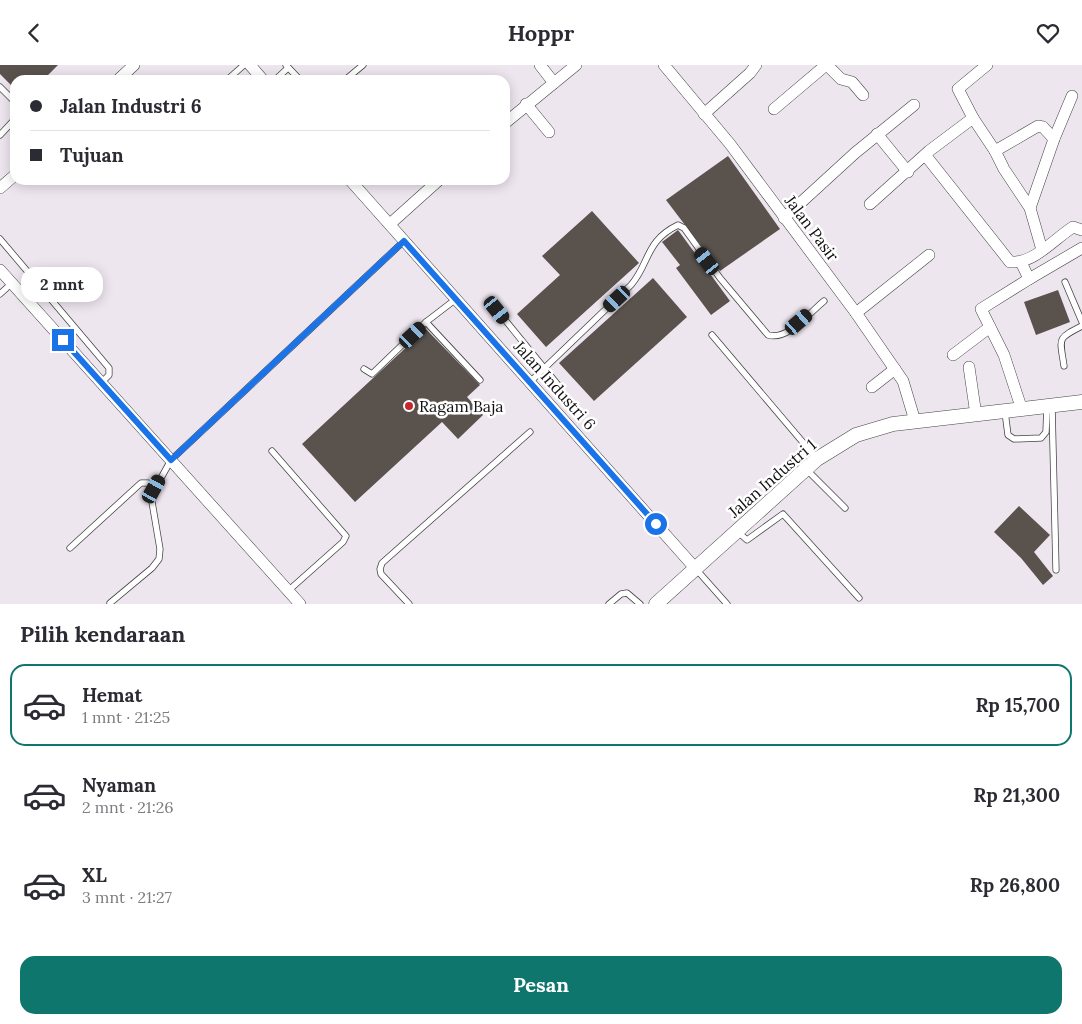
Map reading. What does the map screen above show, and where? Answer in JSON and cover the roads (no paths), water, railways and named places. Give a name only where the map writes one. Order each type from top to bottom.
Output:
[{"type":"street","points":[[123,75],[134,65]]},
{"type":"street","points":[[250,65],[259,75]]},
{"type":"street","points":[[540,65],[554,83]]},
{"type":"street","name":"Jalan Pasir","points":[[664,65],[730,144],[856,313],[895,369],[907,390],[915,421]]},
{"type":"street","points":[[704,114],[750,73],[756,65]]},
{"type":"street","points":[[774,109],[827,65],[840,79],[852,82],[863,95]]},
{"type":"street","points":[[987,65],[958,89],[1004,169],[1030,208],[1042,250]]},
{"type":"street","points":[[510,118],[574,66]]},
{"type":"street","points":[[1030,208],[1054,139],[1072,96]]},
{"type":"street","points":[[526,104],[548,132]]},
{"type":"street","points":[[784,218],[877,134],[914,105]]},
{"type":"street","points":[[870,204],[926,156],[929,151],[973,117]]},
{"type":"street","points":[[995,151],[1038,126],[1043,127],[1054,139]]},
{"type":"street","points":[[877,134],[908,172]]},
{"type":"street","points":[[926,156],[1010,262],[1021,262],[1042,250],[1073,227],[1082,230]]},
{"type":"street","points":[[0,189],[10,180]]},
{"type":"street","name":"Jalan Industri 6","points":[[355,185],[695,568]]},
{"type":"street","points":[[390,224],[433,185]]},
{"type":"street","points":[[1022,410],[1004,355],[981,309],[1082,248]]},
{"type":"street","points":[[856,313],[929,255]]},
{"type":"street","points":[[1021,262],[1029,279]]},
{"type":"street","points":[[0,270],[293,599]]},
{"type":"street","points":[[953,355],[990,327]]},
{"type":"street","points":[[969,367],[976,415]]},
{"type":"street","points":[[872,387],[895,369]]},
{"type":"street","name":"Jalan Industri 1","points":[[656,604],[816,459],[856,435],[893,424],[1082,402]]},
{"type":"lane","points":[[233,75],[244,65]]},
{"type":"lane","points":[[351,75],[363,65]]},
{"type":"lane","points":[[0,87],[10,97]]},
{"type":"lane","points":[[0,135],[10,124]]},
{"type":"lane","points":[[530,382],[632,285],[638,277],[644,260],[653,245],[678,225],[684,228],[720,278],[768,335],[779,337],[786,333],[824,301]]},
{"type":"lane","points":[[0,239],[109,368],[109,375],[102,383]]},
{"type":"lane","points":[[110,603],[152,568],[159,559],[160,549],[150,503],[154,489],[171,460],[404,241]]},
{"type":"lane","points":[[1064,366],[1061,340],[1064,335],[1082,324],[1065,282]]},
{"type":"lane","points":[[0,294],[12,283]]},
{"type":"lane","points":[[364,369],[372,374],[426,322],[456,299]]},
{"type":"lane","points":[[497,310],[558,385]]},
{"type":"lane","points":[[426,322],[480,380]]},
{"type":"lane","points":[[712,335],[816,459]]},
{"type":"lane","points":[[1005,412],[1008,435],[1014,439],[1041,438],[1046,432],[1050,406]]},
{"type":"lane","points":[[1050,406],[1056,570]]},
{"type":"lane","points":[[409,604],[381,574],[382,563],[530,433]]},
{"type":"lane","points":[[272,451],[346,536],[344,542],[293,599]]},
{"type":"lane","points":[[806,469],[844,509]]},
{"type":"lane","points":[[70,548],[141,483],[148,483],[154,489]]},
{"type":"lane","points":[[737,531],[747,540],[783,514],[859,598]]},
{"type":"lane","points":[[695,568],[727,604]]},
{"type":"lane","points":[[608,604],[627,593],[640,604]]},
{"type":"place","name":"Ragam Baja","points":[[409,406]]}]
